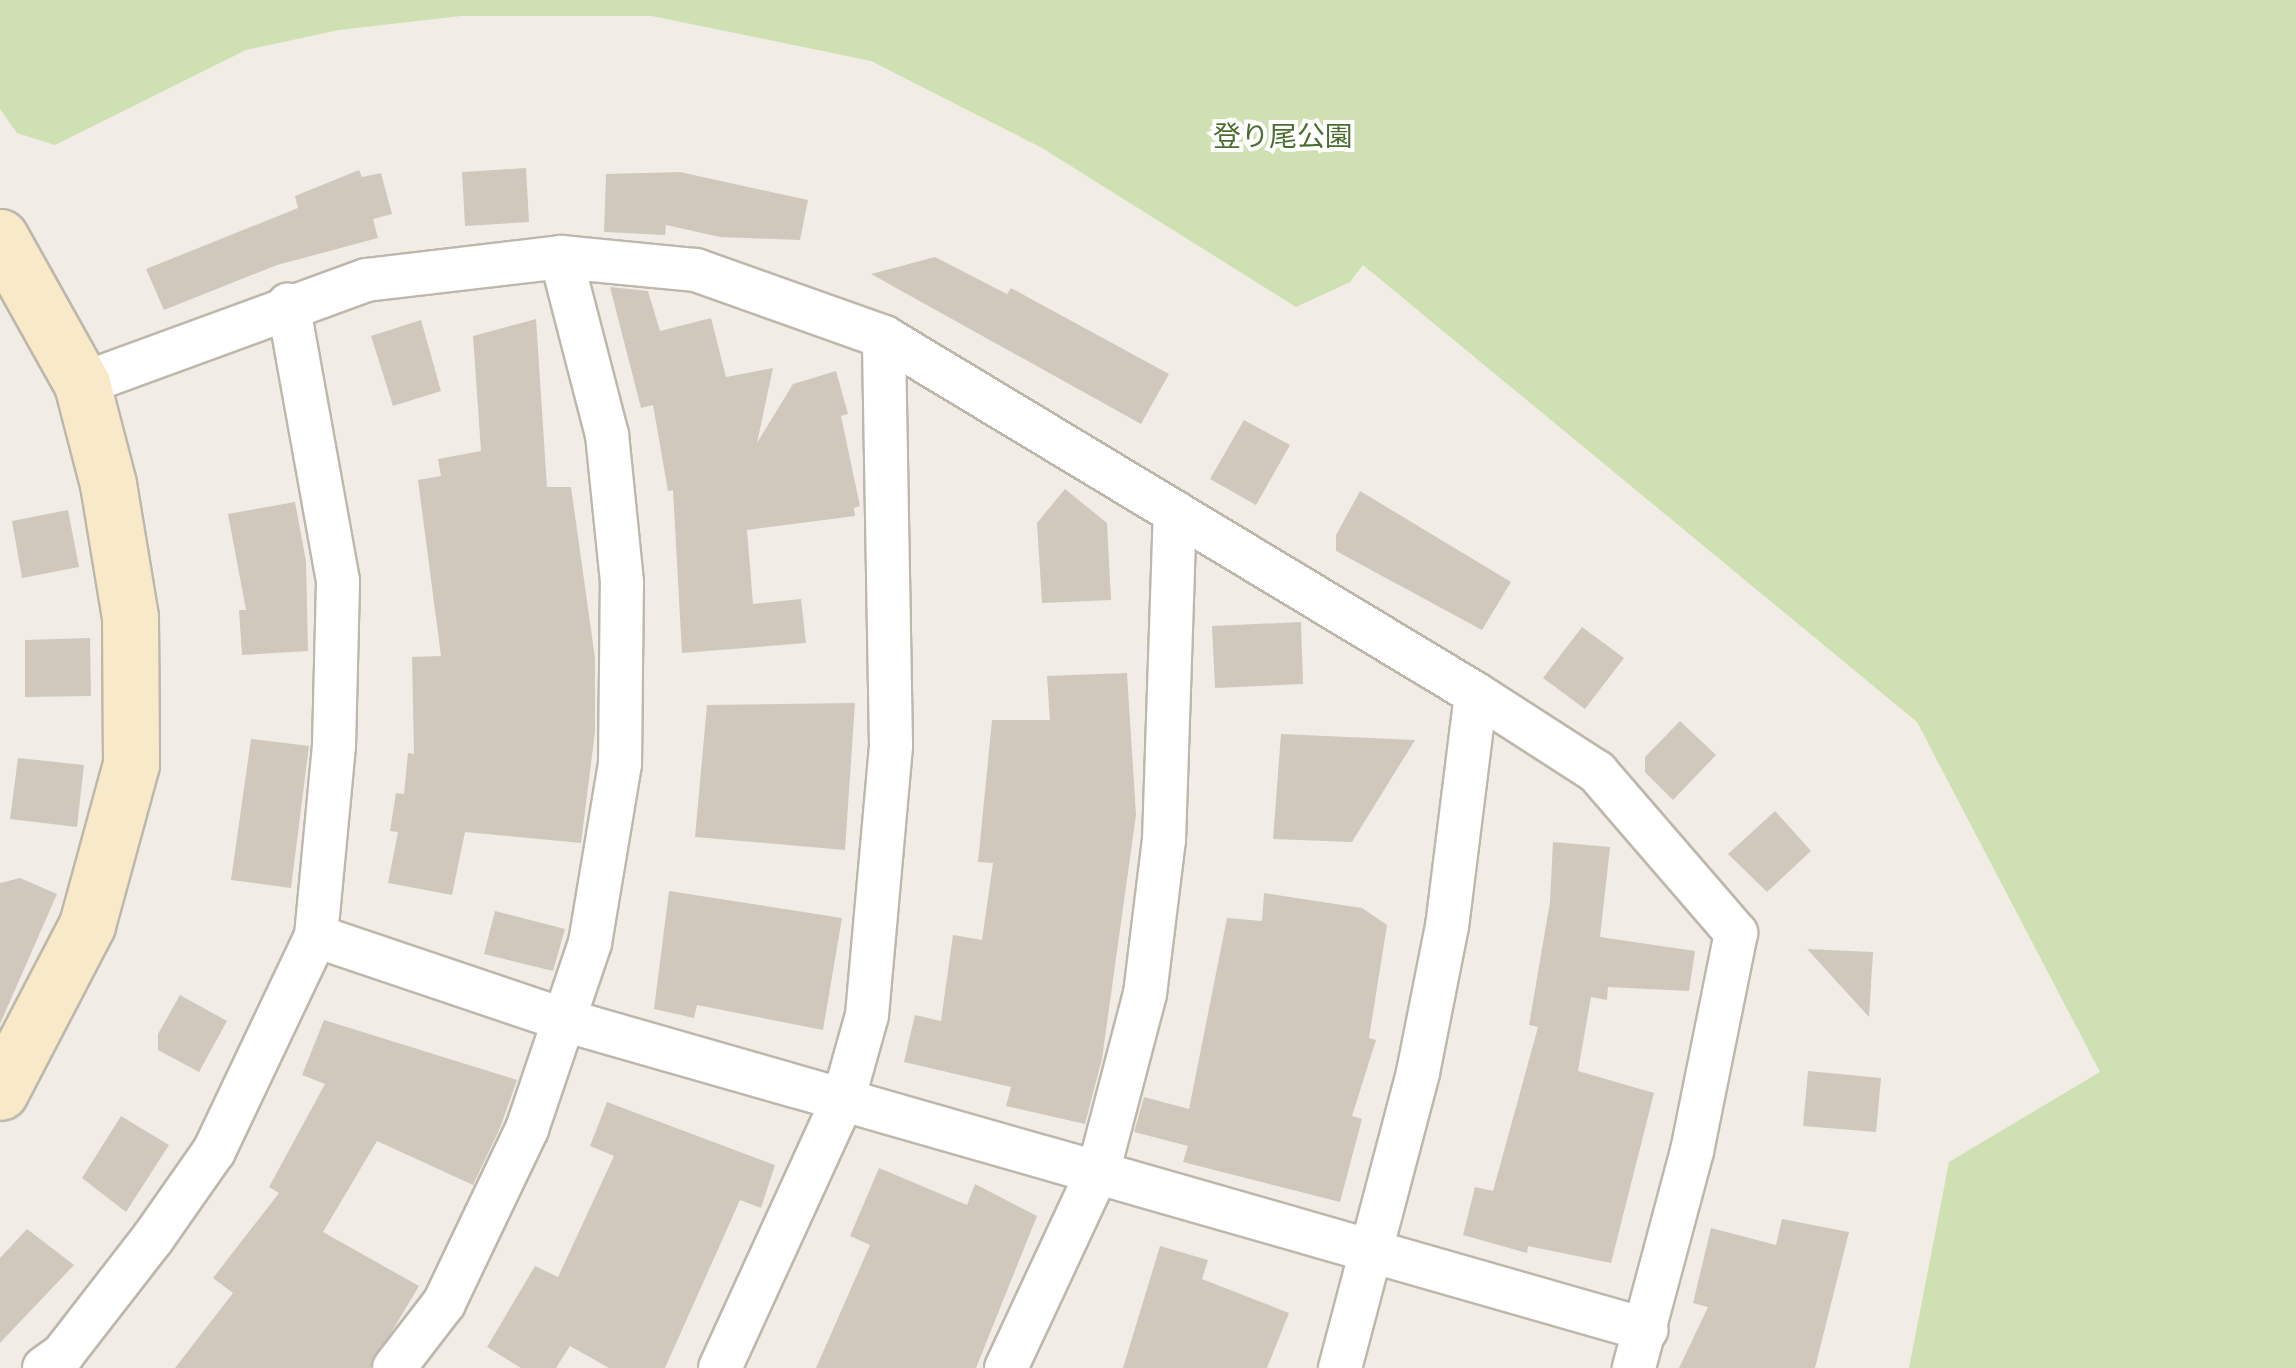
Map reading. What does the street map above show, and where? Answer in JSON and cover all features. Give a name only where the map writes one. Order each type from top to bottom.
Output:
[{"type":"street","points":[[0,237],[82,384],[108,484],[130,617],[131,764],[86,925],[0,1092]]},
{"type":"street","points":[[82,384],[288,304],[366,280],[561,258],[696,270],[884,337],[1476,694],[1597,772],[1736,932],[1692,1151],[1640,1349],[1372,1248],[564,1020],[316,936]]},
{"type":"street","points":[[394,1368],[444,1303],[527,1129],[590,943],[620,764],[622,582],[607,435],[561,258]]},
{"type":"street","points":[[60,1363],[214,1150],[316,936],[334,746],[338,582],[288,304]]},
{"type":"street","points":[[720,1368],[844,1097],[868,1015],[890,745],[884,337]]},
{"type":"street","points":[[1006,1368],[1099,1168],[1144,994],[1164,840],[1175,512]]},
{"type":"street","points":[[1340,1368],[1418,1073],[1447,926],[1476,694]]},
{"type":"green space","name":"登り尾公園","points":[[0,0],[2296,0],[2296,1368],[1909,1368],[1949,1162],[2100,1072],[1917,722],[1363,265],[1350,282],[1296,307],[1042,148],[871,61],[652,16],[461,16],[339,30],[246,50],[55,145],[17,133],[0,109]]},
{"type":"building","points":[[526,168],[529,222],[465,226],[462,172]]},
{"type":"building","points":[[359,170],[362,177],[381,173],[392,214],[373,219],[378,238],[277,265],[164,310],[146,269],[298,208],[295,196]]},
{"type":"building","points":[[680,172],[808,200],[800,240],[720,237],[666,225],[665,235],[604,232],[606,174]]},
{"type":"building","points":[[935,257],[1007,294],[1011,288],[1169,374],[1141,424],[871,274]]},
{"type":"building","points":[[610,287],[648,291],[660,331],[711,318],[726,377],[773,368],[757,443],[793,384],[836,371],[848,414],[841,416],[860,506],[854,508],[855,516],[747,530],[753,604],[801,599],[806,643],[682,653],[673,490],[668,491],[653,405],[641,408]]},
{"type":"building","points":[[536,319],[547,487],[571,487],[595,658],[595,732],[581,843],[465,832],[452,895],[388,883],[398,832],[390,831],[396,793],[404,794],[408,753],[414,754],[412,657],[441,656],[418,480],[441,476],[438,459],[481,451],[473,336]]},
{"type":"building","points":[[421,320],[441,391],[393,406],[371,336]]},
{"type":"building","points":[[1244,420],[1290,445],[1256,505],[1210,479]]},
{"type":"building","points":[[1065,489],[1107,523],[1111,600],[1042,603],[1037,523]]},
{"type":"building","points":[[1360,491],[1511,582],[1482,630],[1336,551],[1336,535]]},
{"type":"building","points":[[295,502],[306,561],[308,651],[242,655],[239,610],[246,610],[228,514]]},
{"type":"building","points":[[68,510],[79,567],[22,578],[12,521]]},
{"type":"building","points":[[1301,622],[1303,684],[1215,688],[1212,626]]},
{"type":"building","points":[[1582,627],[1624,658],[1585,709],[1543,678]]},
{"type":"building","points":[[90,638],[91,696],[25,697],[25,640]]},
{"type":"building","points":[[1127,673],[1136,815],[1102,1059],[1085,1124],[1006,1106],[1011,1087],[904,1062],[915,1015],[941,1021],[953,935],[982,940],[993,863],[978,862],[992,720],[1050,720],[1047,676]]},
{"type":"building","points":[[855,703],[845,850],[695,837],[707,705]]},
{"type":"building","points":[[1680,721],[1716,755],[1673,800],[1645,772],[1645,757]]},
{"type":"building","points":[[1281,734],[1415,740],[1352,842],[1273,839]]},
{"type":"building","points":[[251,739],[309,746],[291,888],[231,880]]},
{"type":"building","points":[[18,758],[84,765],[77,827],[10,819]]},
{"type":"building","points":[[1775,811],[1811,851],[1767,892],[1728,854]]},
{"type":"building","points":[[1553,842],[1610,847],[1600,937],[1695,951],[1689,991],[1608,987],[1607,1000],[1591,997],[1578,1071],[1654,1093],[1611,1263],[1528,1246],[1527,1253],[1463,1235],[1475,1187],[1493,1191],[1538,1027],[1529,1025],[1550,902]]},
{"type":"building","points":[[20,878],[57,894],[0,1024],[0,883]]},
{"type":"building","points":[[669,891],[842,918],[823,1030],[697,1005],[694,1018],[654,1009]]},
{"type":"building","points":[[1264,893],[1362,908],[1387,925],[1369,1038],[1376,1040],[1352,1116],[1362,1119],[1340,1202],[1183,1162],[1188,1146],[1134,1132],[1144,1097],[1189,1109],[1227,918],[1262,921]]},
{"type":"building","points":[[495,911],[565,929],[553,971],[484,954]]},
{"type":"building","points":[[1807,949],[1873,952],[1869,1017]]},
{"type":"building","points":[[180,995],[227,1021],[199,1072],[158,1050],[158,1034]]},
{"type":"building","points":[[324,1020],[517,1080],[500,1128],[473,1185],[377,1141],[323,1232],[419,1286],[370,1368],[175,1368],[233,1293],[213,1278],[279,1193],[269,1187],[325,1084],[302,1075]]},
{"type":"building","points":[[1808,1071],[1881,1078],[1876,1132],[1803,1126]]},
{"type":"building","points":[[607,1102],[775,1165],[761,1208],[740,1200],[665,1368],[609,1368],[570,1346],[556,1368],[521,1368],[487,1347],[535,1266],[558,1277],[614,1156],[590,1146]]},
{"type":"building","points":[[121,1116],[169,1145],[126,1212],[82,1178]]},
{"type":"building","points":[[879,1168],[967,1205],[975,1184],[1037,1216],[976,1368],[816,1368],[870,1245],[850,1236]]},
{"type":"building","points":[[1782,1219],[1849,1232],[1815,1368],[1679,1368],[1708,1307],[1693,1303],[1711,1228],[1776,1245]]},
{"type":"building","points":[[27,1229],[74,1265],[0,1343],[0,1258]]},
{"type":"building","points":[[1160,1246],[1208,1260],[1202,1279],[1289,1313],[1267,1368],[1123,1368]]}]
